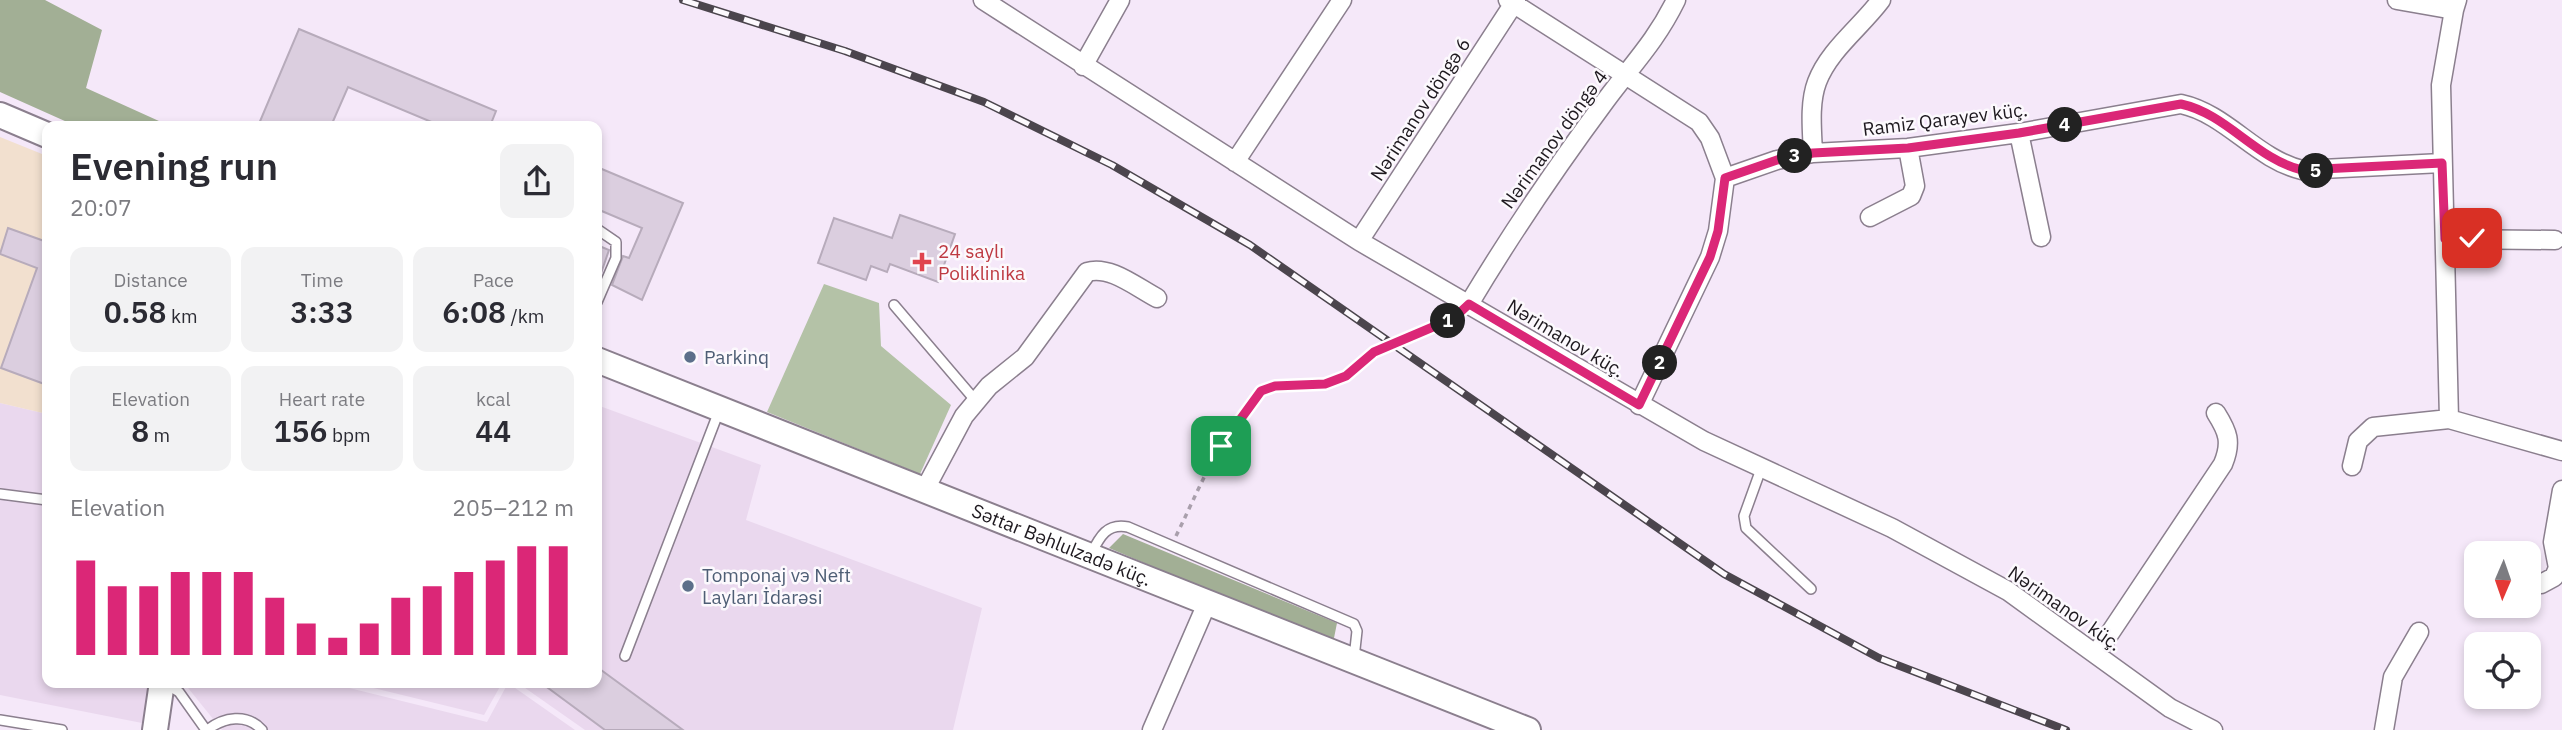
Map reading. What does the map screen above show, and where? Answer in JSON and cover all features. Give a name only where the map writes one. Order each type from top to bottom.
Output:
[{"type":"main road","points":[[0,115],[42,133]]},
{"type":"main road","name":"Səttar Bəhlulzadə küç.","points":[[602,362],[1528,730]]},
{"type":"main road","points":[[155,730],[162,688]]},
{"type":"street","name":"Nərimanov küç.","points":[[983,0],[1359,241],[1639,405],[1761,469],[1892,528],[2008,591],[2170,708],[2213,730]]},
{"type":"street","points":[[1083,66],[1120,0]]},
{"type":"street","points":[[1235,162],[1342,0]]},
{"type":"street","name":"Nərimanov döngə 4","points":[[1469,304],[1515,228],[1644,55],[1676,0]]},
{"type":"street","points":[[1813,153],[1812,116],[1816,84],[1825,65],[1881,0]]},
{"type":"street","points":[[2397,0],[2456,5],[2441,85],[2449,419]]},
{"type":"street","points":[[1512,1],[1699,122],[1710,138],[1725,178],[1718,231],[1710,257],[1639,405]]},
{"type":"street","name":"Nərimanov döngə 6","points":[[1359,241],[1512,1]]},
{"type":"street","name":"Ramiz Qarayev küç.","points":[[1725,178],[1777,160],[1813,153],[1908,148],[2019,133],[2181,104],[2199,108],[2281,165],[2302,170],[2442,163]]},
{"type":"street","points":[[2019,133],[2041,237]]},
{"type":"street","points":[[1870,217],[1911,196],[1915,186],[1908,148]]},
{"type":"street","points":[[2445,239],[2555,240]]},
{"type":"street","points":[[924,491],[975,400],[1025,357],[1087,272],[1098,269],[1108,271],[1157,298]]},
{"type":"street","points":[[2096,654],[2223,464],[2230,448],[2228,432],[2216,413]]},
{"type":"street","points":[[2352,466],[2358,441],[2373,427],[2449,419],[2562,451]]},
{"type":"street","points":[[2541,584],[2554,577],[2558,568],[2553,542],[2562,490]]},
{"type":"street","points":[[1152,730],[1208,601]]},
{"type":"street","points":[[2384,730],[2393,677],[2418,632]]},
{"type":"lane","points":[[602,232],[616,242],[617,258],[602,291]]},
{"type":"lane","points":[[894,305],[975,400]]},
{"type":"lane","points":[[625,656],[719,409]]},
{"type":"lane","points":[[1761,469],[1744,516],[1746,528],[1811,589]]},
{"type":"lane","points":[[0,494],[42,498]]},
{"type":"lane","points":[[1091,555],[1107,529],[1118,525],[1171,545],[1354,624],[1357,631],[1353,660]]},
{"type":"lane","points":[[173,688],[180,692],[207,730],[216,723],[241,718],[248,719],[261,730]]},
{"type":"lane","points":[[0,720],[62,730]]},
{"type":"path","points":[[1171,545],[1221,446],[1261,391],[1275,386],[1325,384],[1346,376],[1374,352],[1454,318],[1469,304]]},
{"type":"shaded area","points":[[0,137],[42,154],[42,413],[0,403]]},
{"type":"shaded area","points":[[0,403],[42,413],[42,688],[148,688],[142,723],[0,695]]},
{"type":"shaded area","name":"Tomponaj vэ Neft Layları İdarəsi","points":[[602,407],[761,465],[746,520],[982,608],[953,730],[585,730],[525,688],[602,688]]},
{"type":"shaded area","points":[[188,688],[349,688],[487,722],[505,688],[515,688],[575,730],[222,730]]},
{"type":"shaded area","points":[[373,688],[499,688],[484,715]]},
{"type":"green space","points":[[0,0],[45,0],[102,30],[86,88],[159,121],[65,121],[0,92]]},
{"type":"green space","points":[[824,284],[879,303],[881,346],[951,405],[920,474],[767,412]]},
{"type":"green space","points":[[1123,534],[1337,623],[1333,643],[1109,548]]},
{"type":"building","points":[[299,29],[496,111],[492,121],[429,121],[348,87],[333,121],[260,121]]},
{"type":"building","points":[[602,169],[683,203],[642,300],[612,285],[623,256],[629,258],[642,228],[602,211]]},
{"type":"building","points":[[900,215],[955,234],[938,282],[890,264],[887,272],[871,266],[866,280],[818,263],[834,218],[892,238]]},
{"type":"building","points":[[8,228],[42,240],[42,383],[1,368],[37,268],[0,254]]},
{"type":"building","points":[[602,247],[609,250],[602,270]]},
{"type":"building","points":[[602,671],[683,730],[605,730],[548,688],[602,688]]},
{"type":"railway","points":[[683,0],[845,51],[984,102],[1112,165],[1250,245],[1724,574],[1879,658],[2066,730]]},
{"type":"place","name":"24 saylı Poliklinika","points":[[922,262]]},
{"type":"place","name":"Parkinq","points":[[690,357]]},
{"type":"place","name":"Tomponaj vэ Neft Layları İdarəsi","points":[[688,586]]},
{"type":"route","points":[[1221,446],[1251,401],[1261,391],[1275,386],[1325,384],[1346,376],[1374,352],[1454,318],[1469,304],[1639,405],[1710,257],[1718,231],[1725,178],[1777,160],[1813,153],[1908,148],[2019,133],[2181,104],[2199,108],[2281,165],[2302,170],[2442,163],[2445,239],[2472,238]]}]
